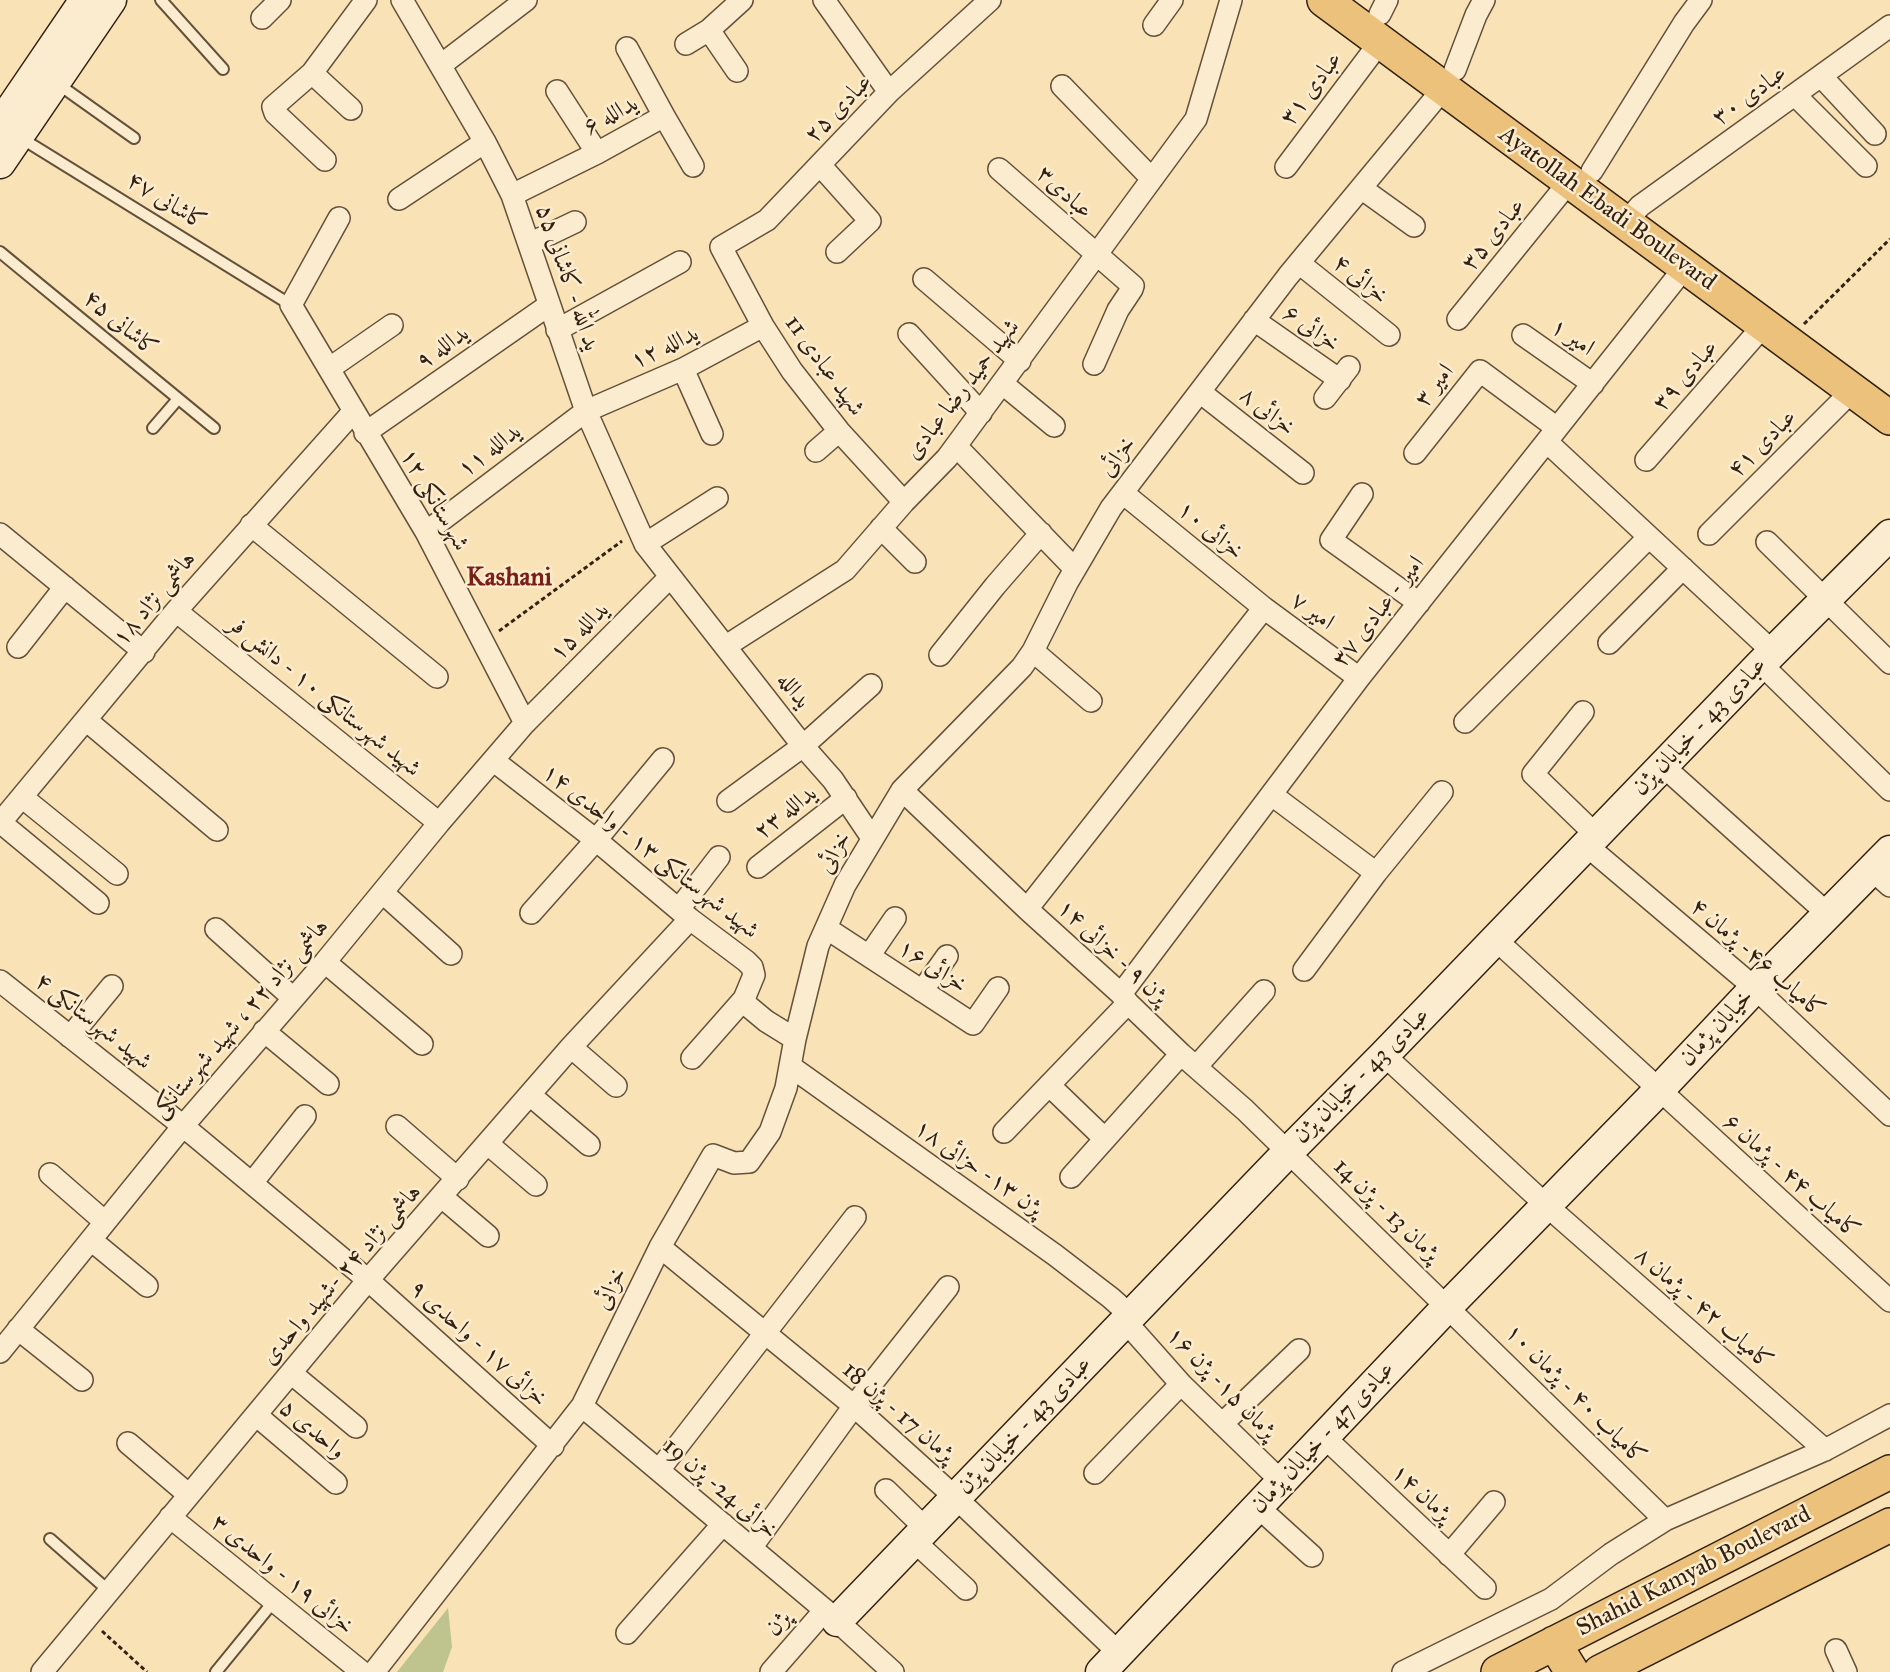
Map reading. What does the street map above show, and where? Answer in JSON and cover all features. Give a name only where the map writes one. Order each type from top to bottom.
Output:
[{"type":"main road","name":"Ayatollah Ebadi Boulevard","points":[[1323,0],[1377,14],[1449,79],[1632,215],[1890,389]]},
{"type":"main road","name":"Ayatollah Ebadi Boulevard","points":[[1632,215],[1685,267],[1890,418]]},
{"type":"main road","name":"Shahid Kamyab Boulevard","points":[[1498,1672],[1890,1472]]},
{"type":"main road","name":"Shahid Kamyab Boulevard","points":[[1600,1672],[1890,1525]]},
{"type":"main road","points":[[1554,1643],[1572,1672]]},
{"type":"street","points":[[0,163],[9,131],[85,0]]},
{"type":"street","points":[[9,131],[55,82],[111,0]]},
{"type":"street","points":[[262,18],[280,0]]},
{"type":"street","points":[[325,160],[275,113],[273,107],[312,74],[366,0]]},
{"type":"street","name":"ید الله - کاشانی ۵۵","points":[[402,0],[486,142],[512,195],[586,411],[641,536],[670,577]]},
{"type":"street","points":[[441,65],[526,0]]},
{"type":"street","points":[[686,44],[709,30],[742,0]]},
{"type":"street","points":[[824,0],[889,92]]},
{"type":"street","points":[[1154,25],[1172,0]]},
{"type":"street","name":"شهید حمید رضا عبادی","points":[[726,646],[845,570],[956,446],[1196,119],[1231,0]]},
{"type":"street","name":"خزائی","points":[[374,1672],[582,1406],[660,1247],[713,1155],[734,1163],[749,1162],[770,1132],[786,1088],[795,1039],[818,946],[845,885],[902,790],[1022,667],[1111,508],[1254,320],[1449,79],[1484,0]]},
{"type":"street","name":"عبادی ۳۵","points":[[1458,319],[1581,177],[1701,0]]},
{"type":"street","name":"عبادی ۲۵","points":[[721,247],[767,219],[889,92],[984,2]]},
{"type":"street","name":"عبادی ۳۱","points":[[1286,167],[1377,14]]},
{"type":"street","name":"عبادی ۳۰","points":[[1632,215],[1890,26]]},
{"type":"street","points":[[709,30],[736,71]]},
{"type":"street","name":"یدالله ۶","points":[[512,195],[597,153],[664,116],[627,48]]},
{"type":"street","points":[[312,74],[351,109]]},
{"type":"street","points":[[1821,76],[1875,134]]},
{"type":"street","points":[[1062,86],[1152,179]]},
{"type":"street","points":[[557,91],[597,153]]},
{"type":"street","points":[[1795,95],[1866,166]]},
{"type":"street","points":[[664,116],[693,166]]},
{"type":"street","points":[[399,199],[486,142]]},
{"type":"street","points":[[820,165],[870,221],[837,252]]},
{"type":"street","name":"عبادی۳","points":[[999,169],[1132,286],[1118,310],[1094,364]]},
{"type":"street","points":[[1361,188],[1414,226]]},
{"type":"street","points":[[291,305],[339,218]]},
{"type":"street","points":[[529,244],[575,222]]},
{"type":"street","name":"شهید عبادی 11","points":[[721,247],[763,326],[792,372],[839,431],[904,502]]},
{"type":"street","points":[[557,330],[680,262]]},
{"type":"street","name":"خزائی ۴","points":[[1299,263],[1389,336]]},
{"type":"street","name":"امیر - عبادی ۳۷","points":[[1004,1132],[1049,1085],[1124,999],[1359,678],[1685,267]]},
{"type":"street","points":[[924,279],[1020,361]]},
{"type":"street","name":"یدالله ۹","points":[[366,433],[549,304]]},
{"type":"street","name":"شهرستانکی ۱۲","points":[[291,305],[426,532],[525,723]]},
{"type":"street","name":"خزائی ۶","points":[[1254,320],[1344,374],[1325,398]]},
{"type":"street","points":[[330,368],[392,325]]},
{"type":"street","name":"عبادی ۳۹","points":[[1646,460],[1764,325]]},
{"type":"street","name":"یدالله ۱۲","points":[[586,411],[683,369],[763,326]]},
{"type":"street","points":[[909,334],[981,412]]},
{"type":"street","name":"امیر ۱","points":[[1523,334],[1593,384]]},
{"type":"street","points":[[683,369],[712,434]]},
{"type":"street","name":"امیر ۳","points":[[1416,453],[1480,371],[1552,435]]},
{"type":"street","points":[[1003,384],[1054,426]]},
{"type":"street","name":"عبادی ۴۱","points":[[1709,534],[1852,390]]},
{"type":"street","name":"خزائی ۸","points":[[1200,392],[1303,473]]},
{"type":"street","name":"یدالله ۱۱","points":[[426,532],[586,411]]},
{"type":"street","name":"هاشمی نژاد ۱۸","points":[[0,823],[176,611],[250,525],[353,412]]},
{"type":"street","points":[[816,451],[839,431]]},
{"type":"street","points":[[1552,435],[1649,537],[1683,568],[1890,790]]},
{"type":"street","points":[[956,446],[1075,569]]},
{"type":"street","name":"خزائی ۱۰","points":[[1123,493],[1264,609]]},
{"type":"street","points":[[1362,494],[1331,540],[1419,603]]},
{"type":"street","points":[[641,536],[717,498]]},
{"type":"street","points":[[250,525],[437,677]]},
{"type":"street","points":[[881,528],[915,562]]},
{"type":"street","points":[[940,655],[1041,533]]},
{"type":"street","points":[[0,534],[144,652]]},
{"type":"street","name":"عبادی 43 - خیابان پژن","points":[[831,1615],[920,1535],[1767,658],[1890,535]]},
{"type":"street","points":[[1465,722],[1649,537]]},
{"type":"street","points":[[1767,542],[1890,663]]},
{"type":"street","points":[[1608,643],[1683,568]]},
{"type":"street","name":"یدالله","points":[[670,577],[803,746],[833,780],[872,838]]},
{"type":"street","name":"یدالله ۱۵","points":[[525,723],[670,577]]},
{"type":"street","points":[[18,647],[65,587]]},
{"type":"street","points":[[1027,909],[1264,609]]},
{"type":"street","name":"امیر ۷","points":[[1264,609],[1359,678]]},
{"type":"street","name":"شهید شهرستانکی ۱۰ - دانش فر","points":[[176,611],[439,823]]},
{"type":"street","points":[[1033,651],[1091,701]]},
{"type":"street","points":[[728,801],[803,746],[871,685]]},
{"type":"street","name":"کامیاب ۴۶- پژمان ۴","points":[[1583,712],[1533,774],[1591,840],[1755,988],[1890,1115]]},
{"type":"street","points":[[87,720],[217,830]]},
{"type":"street","name":"هاشمی نژاد ۲۲ ، شهید شهرستانکی","points":[[0,1352],[183,1126],[383,894],[439,823],[525,723]]},
{"type":"street","points":[[531,913],[596,840],[663,759]]},
{"type":"street","name":"شهید شهرستانکی ۱۳ - واحدی ۱۴","points":[[494,761],[596,840],[684,914],[752,967],[754,975],[744,999]]},
{"type":"street","points":[[1663,766],[1828,915]]},
{"type":"street","name":"پژن ۹ - خزائی ۱۴","points":[[902,790],[1288,1152]]},
{"type":"street","points":[[1304,970],[1376,873],[1442,792]]},
{"type":"street","points":[[1272,795],[1376,873]]},
{"type":"street","points":[[22,796],[117,873]]},
{"type":"street","name":"یدالله ۲۳","points":[[758,867],[846,798]]},
{"type":"street","points":[[0,823],[98,903]]},
{"type":"street","name":"هاشمی نژاد ۲۴ -شهید واحدی","points":[[42,1672],[369,1280],[684,914],[719,857]]},
{"type":"street","name":"خیابان پژمان","points":[[1547,1206],[1755,988],[1828,915],[1884,869]]},
{"type":"street","points":[[383,894],[451,954]]},
{"type":"street","points":[[869,956],[895,918]]},
{"type":"street","name":"خزائی ۱۶","points":[[826,928],[973,1024],[998,988]]},
{"type":"street","points":[[216,929],[292,999]]},
{"type":"street","name":"کامیاب ۴۴ - پژمان ۶","points":[[1496,939],[1890,1300]]},
{"type":"street","points":[[922,991],[947,956]]},
{"type":"street","points":[[325,962],[422,1044]]},
{"type":"street","name":"شهید شهرستانکی ۴","points":[[0,981],[252,1183]]},
{"type":"street","points":[[70,1037],[112,986]]},
{"type":"street","points":[[1071,1177],[1105,1139],[1264,991]]},
{"type":"street","points":[[692,1058],[744,999],[748,1006],[766,1021],[795,1039]]},
{"type":"street","points":[[264,1031],[328,1084]]},
{"type":"street","points":[[571,1047],[616,1086]]},
{"type":"street","name":"کامیاب ۴۲ - پژمان ۸","points":[[1384,1055],[1547,1206],[1825,1450]]},
{"type":"street","name":"پژن ۱۳- حزائی ۱۸","points":[[790,1066],[1055,1256],[1121,1307],[1126,1322]]},
{"type":"street","points":[[1049,1085],[1105,1139]]},
{"type":"street","points":[[530,1095],[589,1145]]},
{"type":"street","points":[[252,1183],[305,1116]]},
{"type":"street","points":[[397,1126],[458,1179]]},
{"type":"street","points":[[488,1144],[537,1185]]},
{"type":"street","name":"پژمان 13 - پژن 14","points":[[1288,1152],[1448,1306]]},
{"type":"street","points":[[50,1174],[105,1222]]},
{"type":"street","name":"خزائی ۱۷ - واحدی ۹","points":[[252,1183],[369,1280],[553,1446]]},
{"type":"street","points":[[442,1197],[488,1236]]},
{"type":"street","name":"عبادی 47 - خیابان پژمان","points":[[1110,1662],[1323,1436],[1547,1206]]},
{"type":"street","points":[[659,1470],[855,1217]]},
{"type":"street","points":[[91,1240],[147,1286]]},
{"type":"street","name":"پژمان 17 - پژن 18","points":[[660,1247],[854,1406],[956,1498],[1110,1662]]},
{"type":"street","points":[[751,1548],[854,1406],[948,1287]]},
{"type":"street","name":"کامیاب ۴۰ - پژمان ۱۰","points":[[1448,1306],[1665,1520]]},
{"type":"street","name":"پژمان ۱۵- پژن ۱۶","points":[[1126,1322],[1181,1384],[1281,1481]]},
{"type":"street","points":[[18,1329],[82,1380]]},
{"type":"street","points":[[1222,1424],[1299,1350]]},
{"type":"street","points":[[291,1373],[356,1426]]},
{"type":"street","points":[[1095,1473],[1181,1384]]},
{"type":"street","name":"خزائی 24- پژن 19","points":[[582,1406],[831,1615],[893,1672]]},
{"type":"street","name":"واحدی ۵","points":[[256,1415],[336,1483]]},
{"type":"street","points":[[1402,1672],[1551,1599],[1611,1554],[1665,1520],[1825,1450],[1890,1415]]},
{"type":"street","name":"پژمان ۱۴","points":[[1323,1436],[1485,1588]]},
{"type":"street","points":[[128,1443],[189,1495]]},
{"type":"street","points":[[886,1490],[920,1535],[966,1589]]},
{"type":"street","points":[[1449,1555],[1494,1502]]},
{"type":"street","points":[[1258,1507],[1312,1556]]},
{"type":"street","name":"خزائی ۱۹ - واحدی ۳","points":[[171,1517],[362,1672]]},
{"type":"street","points":[[627,1634],[723,1524]]},
{"type":"street","name":"پژن","points":[[771,1672],[831,1615]]},
{"type":"street","points":[[1836,1650],[1846,1672]]},
{"type":"lane","points":[[161,0],[223,69]]},
{"type":"lane","points":[[55,82],[134,138]]},
{"type":"lane","name":"کاشانی ۴۷","points":[[9,131],[291,305]]},
{"type":"lane","name":"کاشانی ۴۵","points":[[0,252],[214,428]]},
{"type":"lane","points":[[153,428],[178,399]]},
{"type":"lane","points":[[50,1539],[109,1591]]},
{"type":"lane","points":[[216,1672],[274,1601]]},
{"type":"path","points":[[1800,329],[1890,239]]},
{"type":"path","points":[[483,643],[641,536]]},
{"type":"path","points":[[87,1617],[147,1672]]},
{"type":"green space","points":[[448,1608],[452,1647],[443,1672],[397,1672]]},
{"type":"district","name":"Kashani","points":[[509,579]]}]
